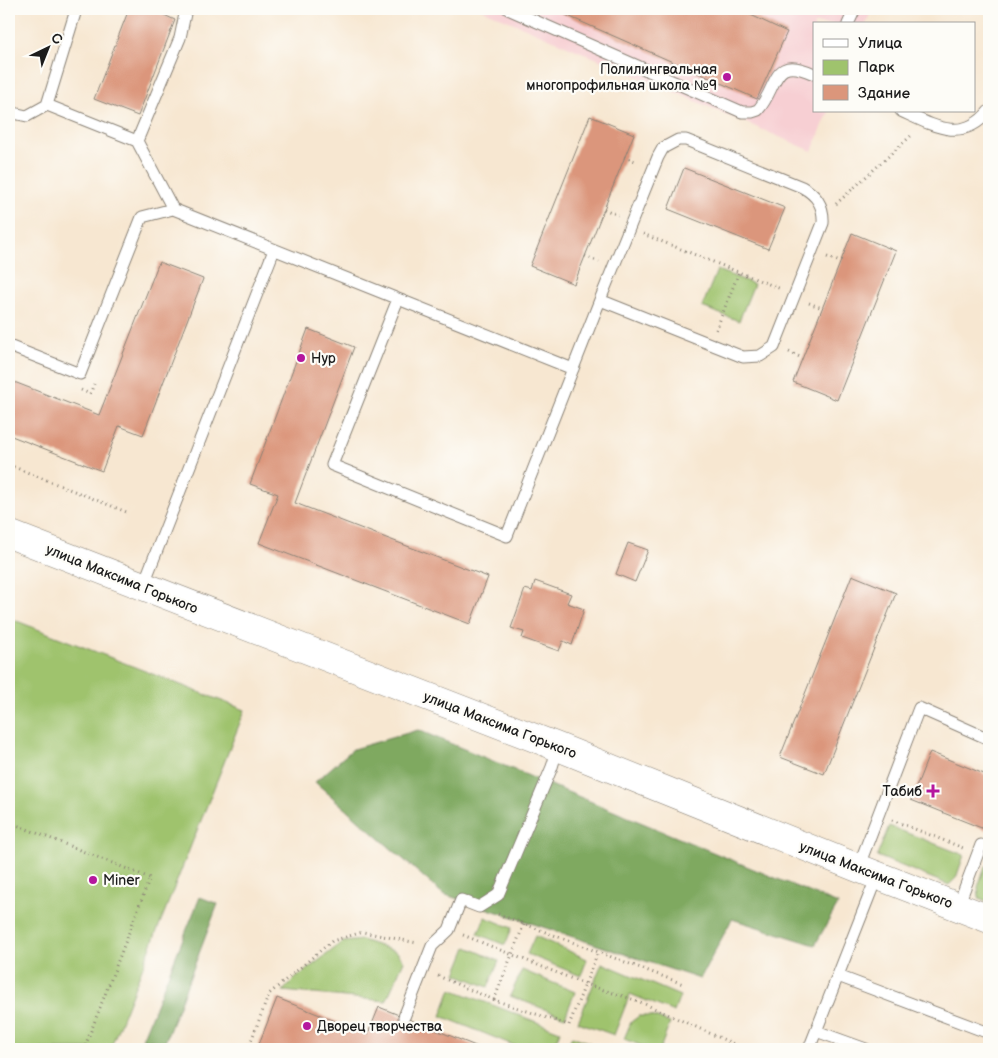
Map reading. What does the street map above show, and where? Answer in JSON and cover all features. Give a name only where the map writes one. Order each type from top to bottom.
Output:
[{"type":"main road","name":"улица Максима Горького","points":[[9,534],[143,588],[558,747],[989,919]]},
{"type":"lane","points":[[9,112],[26,116],[47,105],[76,10],[73,9]]},
{"type":"lane","points":[[138,141],[180,38],[186,9]]},
{"type":"lane","points":[[508,9],[742,112],[758,110],[775,77],[784,69],[798,66],[813,74]]},
{"type":"lane","points":[[849,22],[855,9]]},
{"type":"lane","points":[[47,105],[138,141],[173,209]]},
{"type":"lane","points":[[903,112],[942,129],[953,130],[978,122],[989,111]]},
{"type":"lane","points":[[398,299],[332,466],[507,536],[600,300],[663,148],[678,140],[686,140],[802,187],[818,199],[824,214],[824,223],[774,347],[768,353],[752,358],[742,357],[600,300]]},
{"type":"lane","points":[[9,346],[80,374],[142,216],[173,209],[573,370]]},
{"type":"lane","points":[[143,588],[274,250]]},
{"type":"lane","points":[[809,1049],[838,976],[868,872],[878,815],[919,708],[989,739]]},
{"type":"lane","points":[[404,1018],[432,946],[449,930],[461,900],[479,907],[498,895],[552,767],[558,747]]},
{"type":"lane","points":[[958,906],[979,849]]},
{"type":"lane","points":[[838,976],[989,1033]]},
{"type":"lane","points":[[816,1030],[866,1049]]},
{"type":"path","points":[[824,214],[927,122]]},
{"type":"path","points":[[629,228],[795,295]]},
{"type":"path","points":[[710,344],[739,272]]},
{"type":"path","points":[[9,465],[129,513]]},
{"type":"path","points":[[878,815],[979,849]]},
{"type":"path","points":[[9,822],[150,878],[84,1049]]},
{"type":"path","points":[[479,907],[683,984]]},
{"type":"path","points":[[494,1000],[524,924]]},
{"type":"path","points":[[449,930],[585,984],[638,1001],[745,1049]]},
{"type":"path","points":[[248,1049],[269,994],[332,941],[363,932],[432,946]]},
{"type":"path","points":[[423,969],[494,1000],[569,1025],[598,952]]},
{"type":"shaded area","name":"Полилингвальная многопрофильная школа №9","points":[[481,9],[872,9],[867,22],[813,22],[813,112],[829,112],[812,151]]},
{"type":"green space","points":[[717,270],[754,284],[739,321],[702,307]]},
{"type":"green space","name":"Miner","points":[[9,618],[245,710],[110,1049],[9,1049]]},
{"type":"green space","points":[[418,730],[838,904],[815,945],[732,919],[700,979],[443,894],[315,782],[353,749]]},
{"type":"green space","points":[[889,826],[964,855],[956,878],[949,885],[877,856]]},
{"type":"green space","points":[[985,866],[989,868],[989,902],[979,898],[978,887]]},
{"type":"green space","points":[[200,897],[218,904],[165,1042],[142,1039]]},
{"type":"green space","points":[[485,917],[512,928],[505,945],[478,934]]},
{"type":"green space","points":[[535,936],[587,959],[581,976],[527,954]]},
{"type":"green space","points":[[362,940],[397,952],[404,961],[386,1001],[283,991],[292,981],[343,942]]},
{"type":"green space","points":[[467,947],[499,961],[488,987],[456,974]]},
{"type":"green space","points":[[602,963],[680,996],[674,1012],[630,994],[614,1035],[578,1022]]},
{"type":"green space","points":[[522,970],[575,992],[565,1017],[510,996]]},
{"type":"green space","points":[[451,989],[560,1031],[553,1049],[523,1049],[441,1016]]},
{"type":"green space","points":[[639,1016],[652,1016],[670,1023],[660,1049],[650,1049],[624,1039],[631,1022]]},
{"type":"green space","points":[[572,1036],[598,1046],[599,1049],[566,1049]]},
{"type":"building","points":[[129,9],[151,9],[175,20],[138,116],[94,99]]},
{"type":"building","points":[[552,9],[738,9],[787,32],[757,99]]},
{"type":"building","points":[[590,116],[634,134],[574,284],[530,266]]},
{"type":"building","points":[[684,168],[785,208],[768,249],[668,209]]},
{"type":"building","points":[[852,233],[896,251],[837,400],[793,382]]},
{"type":"building","points":[[159,262],[203,279],[143,435],[119,426],[102,471],[9,435],[9,380],[99,415]]},
{"type":"building","points":[[308,329],[354,347],[295,503],[488,577],[470,624],[259,543],[278,494],[250,484]]},
{"type":"building","points":[[628,543],[648,550],[635,582],[616,574]]},
{"type":"building","points":[[852,575],[896,593],[824,774],[780,757]]},
{"type":"building","points":[[535,581],[571,594],[567,603],[584,609],[572,645],[563,641],[559,651],[522,638],[524,632],[511,628],[525,589],[532,591]]},
{"type":"building","points":[[930,752],[989,776],[989,831],[911,800]]},
{"type":"building","name":"Дворец творчества","points":[[277,998],[368,1034],[379,1007],[483,1049],[257,1049]]},
{"type":"place","name":"Полилингвальная многопрофильная школа №9","points":[[727,77]]},
{"type":"place","name":"Нур","points":[[301,358]]},
{"type":"place","name":"Табиб","points":[[933,791]]},
{"type":"place","name":"Miner","points":[[93,880]]},
{"type":"place","name":"Дворец творчества","points":[[307,1026]]}]
